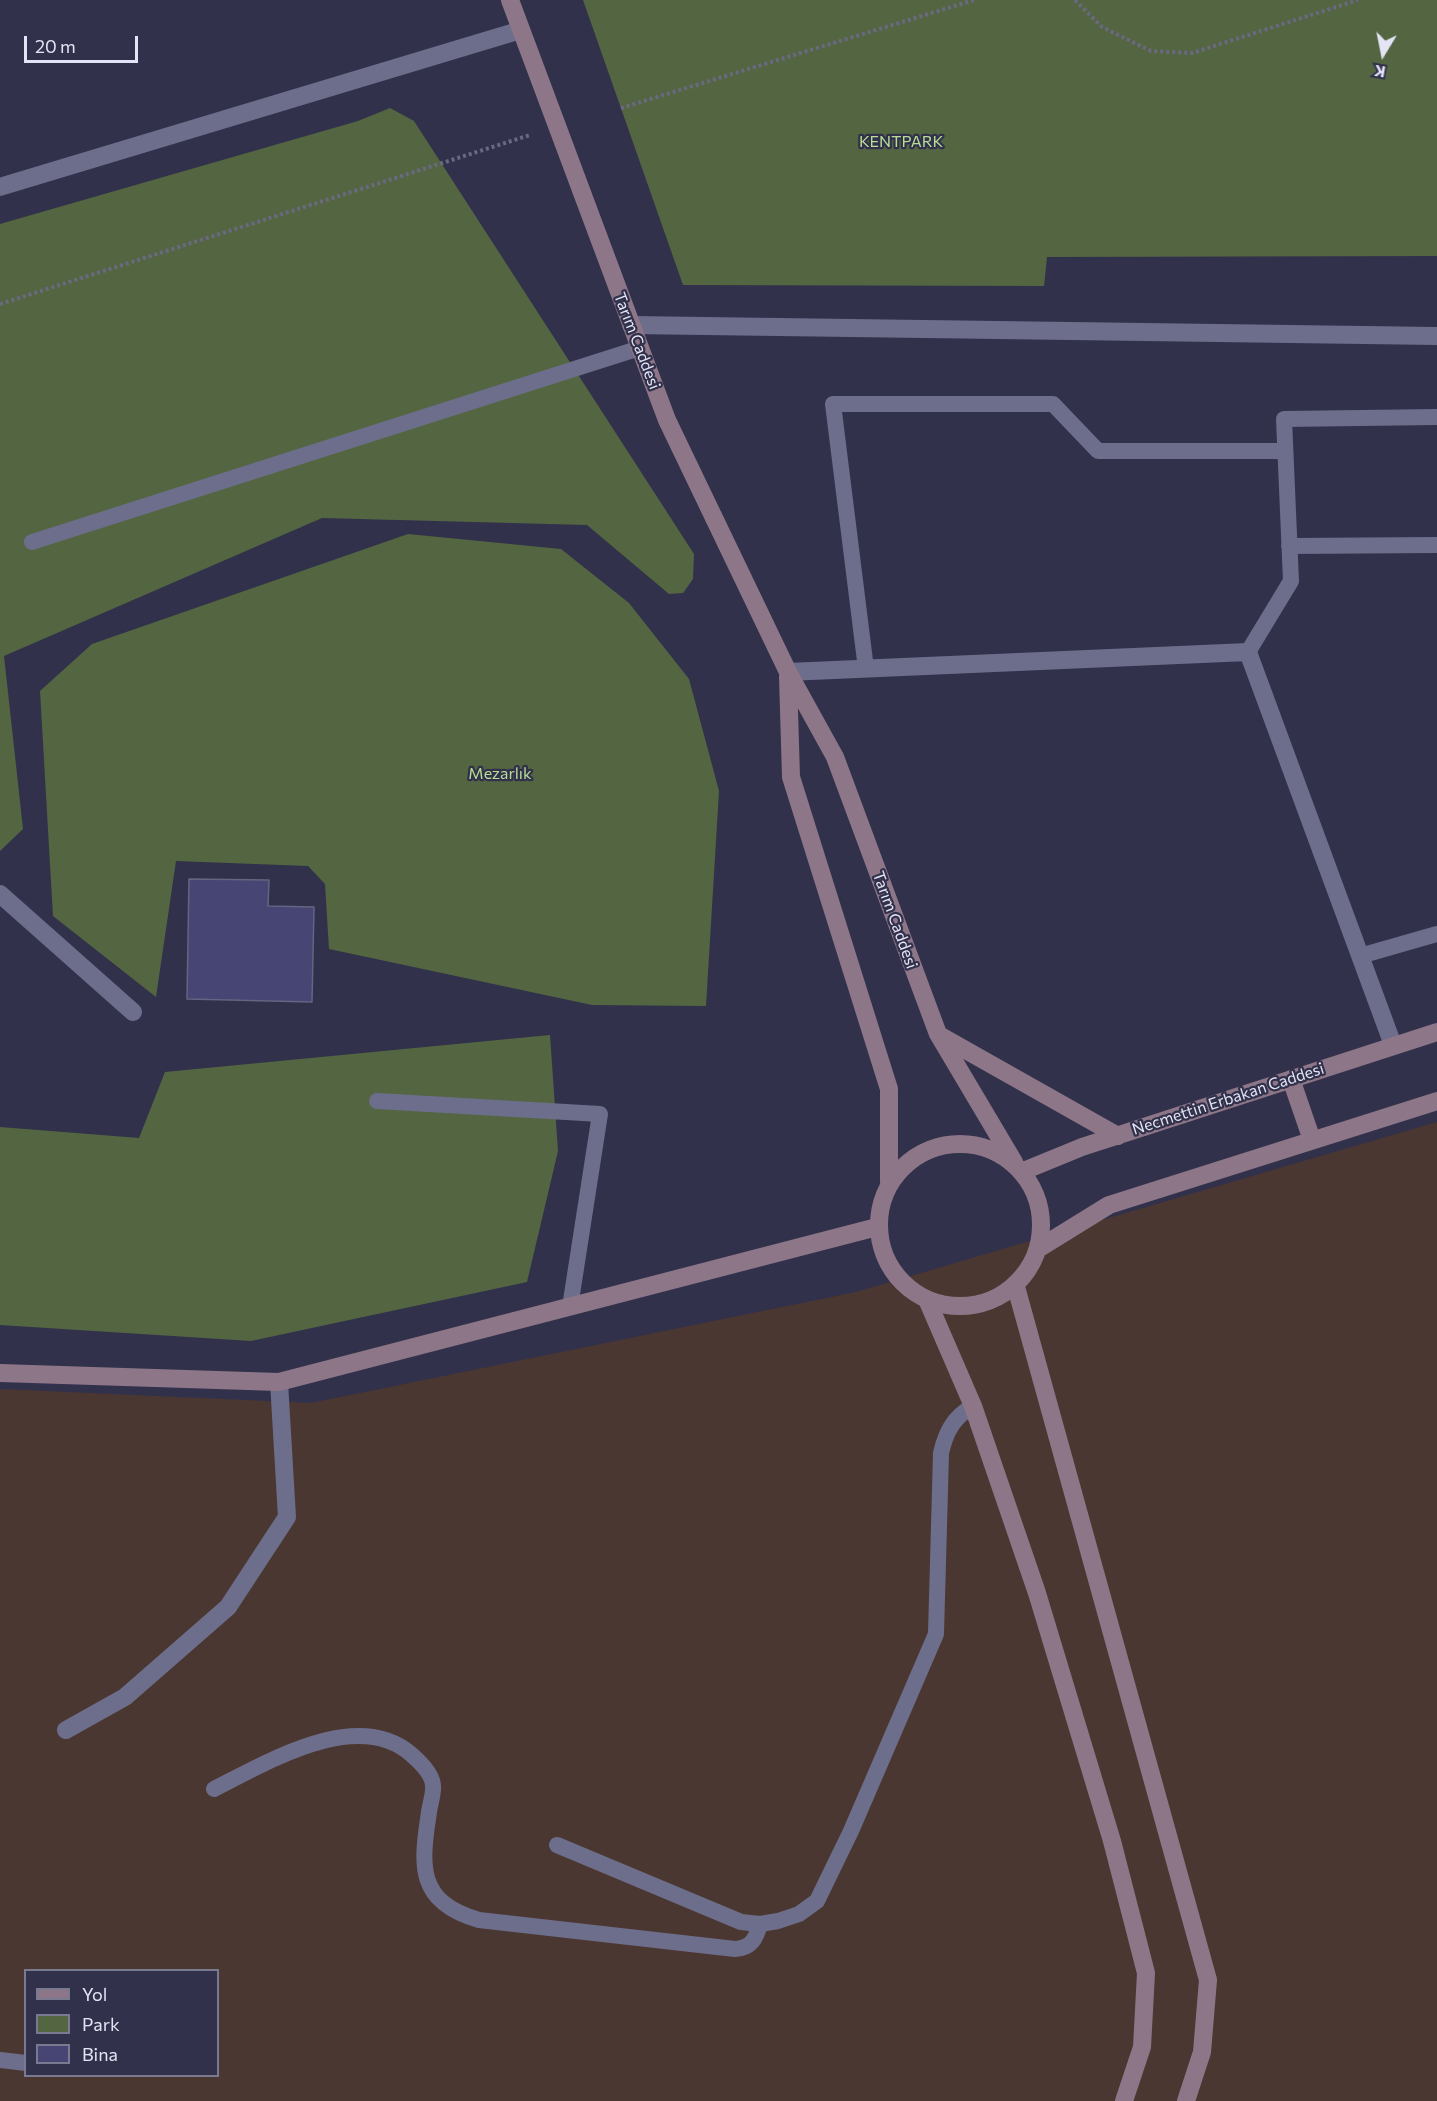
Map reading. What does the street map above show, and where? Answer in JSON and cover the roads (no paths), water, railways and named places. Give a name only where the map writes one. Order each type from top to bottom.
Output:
[{"type":"street","name":"Tarım Caddesi","points":[[510,0],[667,420],[788,672],[836,757],[938,1034],[1017,1167]]},
{"type":"street","points":[[0,188],[521,30]]},
{"type":"street","points":[[631,325],[1437,336]]},
{"type":"street","points":[[788,672],[1248,652],[1393,1045]]},
{"type":"street","name":"Tarım Caddesi","points":[[788,672],[791,777],[889,1089],[889,1182]]},
{"type":"street","points":[[0,894],[133,1012]]},
{"type":"street","name":"Necmettin Erbakan Caddesi","points":[[1017,1167],[1437,1032]]},
{"type":"street","points":[[938,1034],[1118,1136]]},
{"type":"street","points":[[1291,1079],[1312,1140]]},
{"type":"street","points":[[928,1302],[974,1308],[1016,1287],[1041,1247],[1108,1205],[1437,1101]]},
{"type":"street","points":[[1041,1247],[1040,1200],[1017,1167],[970,1143],[924,1150],[889,1182],[877,1227],[891,1272],[928,1302],[973,1406],[1037,1593],[1112,1841],[1146,1973],[1142,2047],[1124,2101]]},
{"type":"street","points":[[0,1373],[279,1382],[877,1227]]},
{"type":"street","points":[[1016,1287],[1208,1980],[1202,2052],[1186,2101]]},
{"type":"street","points":[[66,1730],[125,1697],[228,1607],[286,1517],[279,1382]]},
{"type":"lane","points":[[32,542],[640,348]]},
{"type":"lane","points":[[866,669],[833,404],[1053,404],[1098,452],[1284,451]]},
{"type":"lane","points":[[1248,652],[1291,581],[1284,419],[1437,417]]},
{"type":"lane","points":[[1289,546],[1437,545]]},
{"type":"lane","points":[[1360,956],[1437,934]]},
{"type":"lane","points":[[377,1101],[600,1114],[570,1307]]},
{"type":"lane","points":[[557,1845],[708,1906],[724,1916],[741,1922],[760,1924],[799,1914],[817,1901],[851,1831],[936,1634],[941,1453],[951,1426],[960,1414],[973,1406]]},
{"type":"lane","points":[[214,1789],[277,1757],[346,1735],[377,1736],[406,1750],[417,1760],[433,1784],[423,1868],[437,1895],[462,1915],[479,1920],[735,1949],[752,1943],[760,1924]]},
{"type":"lane","points":[[0,2060],[24,2063]]},
{"type":"park label","name":"KENTPARK","points":[[901,142]]},
{"type":"park label","name":"Mezarlık","points":[[500,774]]}]
